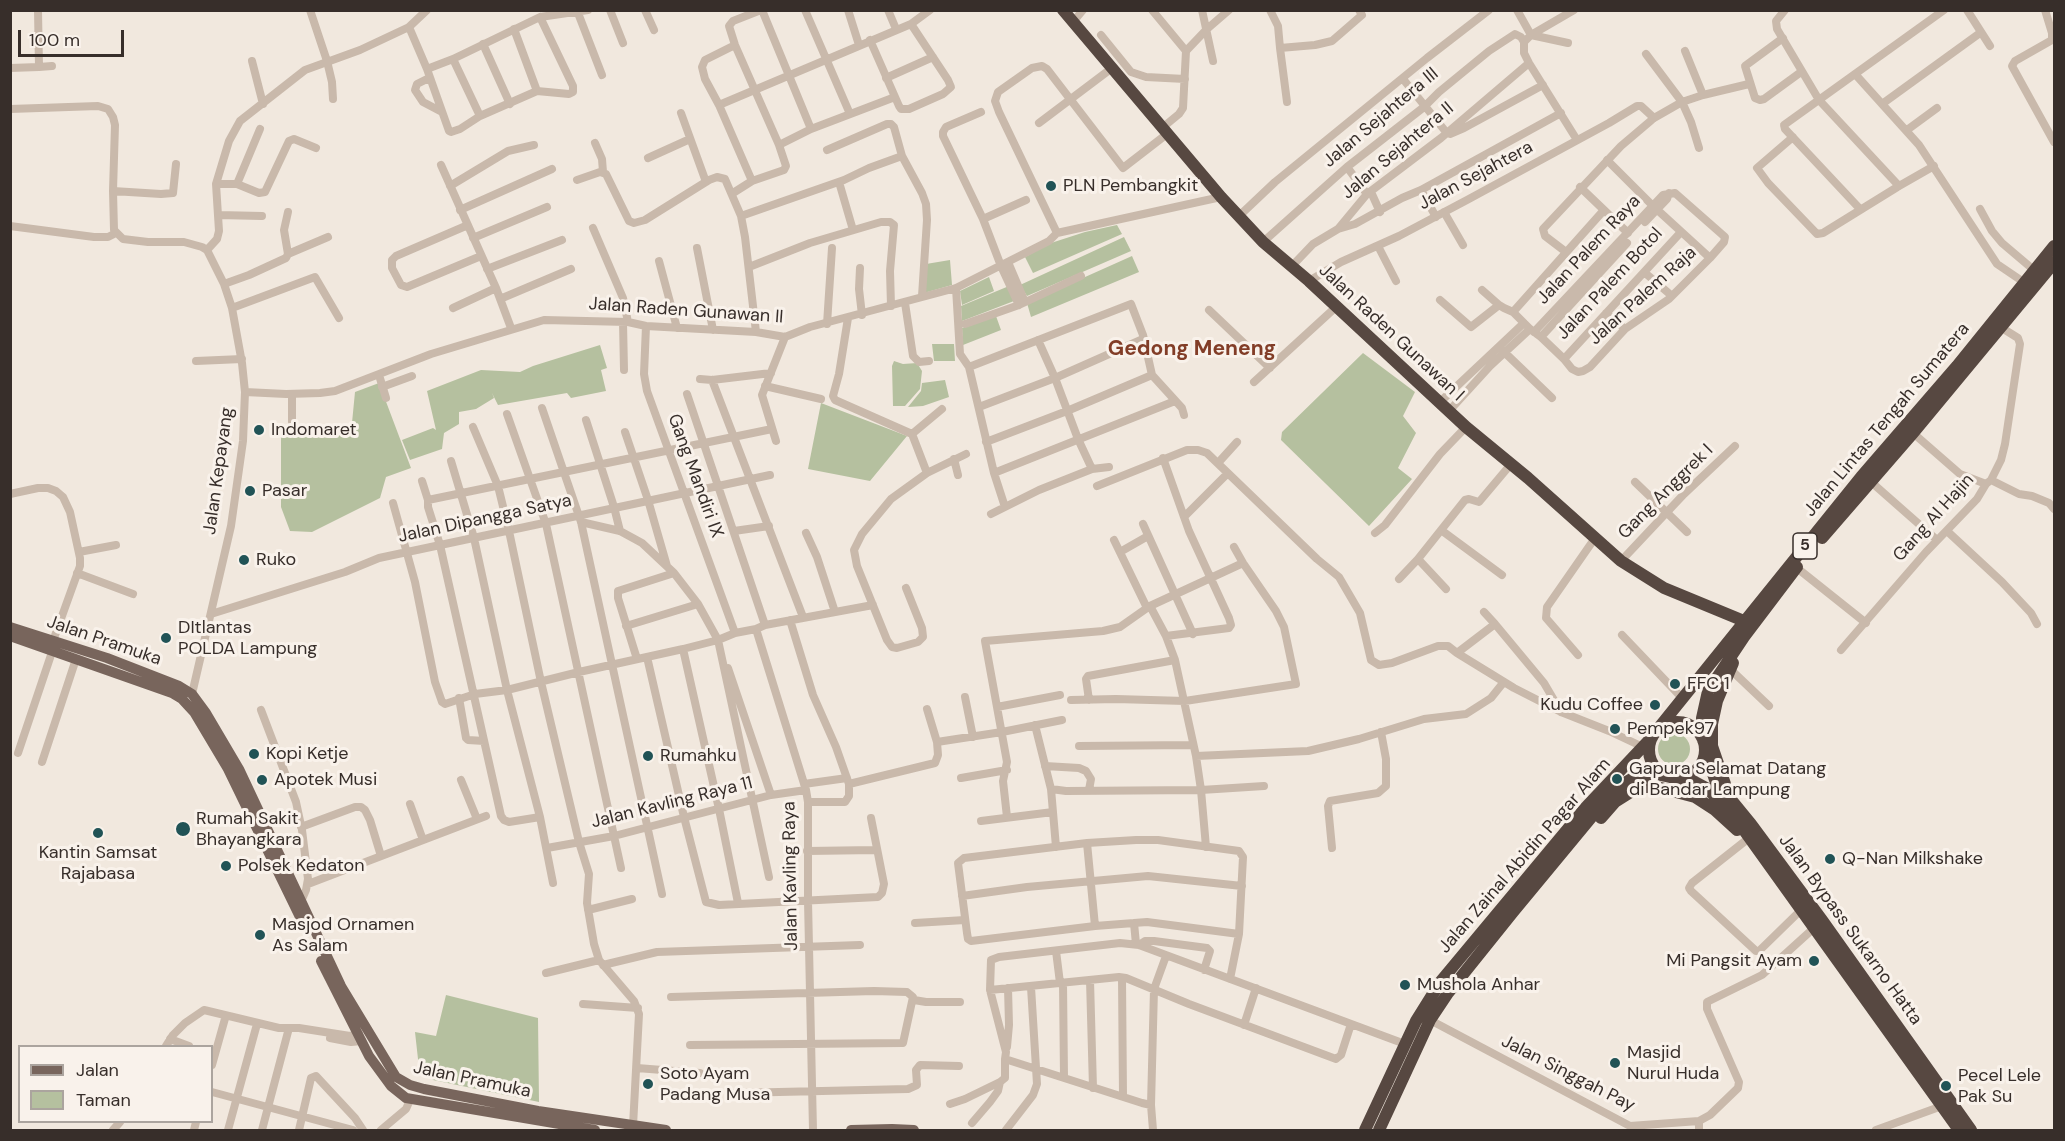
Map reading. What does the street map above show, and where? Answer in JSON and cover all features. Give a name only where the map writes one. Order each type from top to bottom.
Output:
[{"type":"highway","name":"Jalan Raden Gunawan I","points":[[1064,10],[1238,217],[1466,427],[1621,561],[1664,588],[1744,621]]},
{"type":"highway","name":"Jalan Lintas Tengah Sumatera","points":[[1655,734],[1861,477],[1977,350],[2055,246]]},
{"type":"highway","name":"Jalan Lintas Tengah Sumatera","points":[[1977,350],[2002,328],[2055,263]]},
{"type":"highway","name":"Jalan Lintas Tengah Sumatera","points":[[1704,745],[1702,718],[1708,691],[1744,637],[1797,568],[1913,433],[1961,369]]},
{"type":"highway","points":[[1744,637],[1713,714],[1712,746],[1724,781],[1749,832]]},
{"type":"highway","points":[[1683,723],[1695,729],[1704,745],[1704,759],[1692,774],[1674,777],[1660,772],[1652,762],[1650,752],[1655,734],[1669,724],[1683,723]]},
{"type":"highway","name":"Jalan Zainal Abidin Pagar Alam","points":[[1379,1131],[1430,1020],[1448,993],[1555,862],[1586,807],[1655,734]]},
{"type":"highway","name":"Jalan Bypass Sukarno Hatta","points":[[1704,745],[1715,780],[1801,910],[1971,1131]]},
{"type":"highway","name":"Jalan Zainal Abidin Pagar Alam","points":[[1365,1131],[1426,1003],[1442,981],[1568,837],[1609,796],[1623,784],[1644,775],[1674,777]]},
{"type":"highway","name":"Jalan Bypass Sukarno Hatta","points":[[1674,777],[1693,781],[1708,789],[1749,832],[1819,916],[1899,1038]]},
{"type":"highway","points":[[1555,862],[1583,840],[1615,802],[1634,790],[1644,787],[1673,790],[1695,797],[1715,810],[1738,831],[1749,832]]},
{"type":"highway","name":"Jalan Bypass Sukarno Hatta","points":[[1910,1053],[1959,1131]]},
{"type":"main road","name":"Jalan Pramuka","points":[[10,627],[29,639]]},
{"type":"main road","name":"Jalan Pramuka","points":[[10,636],[29,639],[136,669],[179,686],[192,694],[206,712],[239,769],[250,802],[333,987],[369,1056],[391,1086],[410,1100],[561,1128],[595,1131]]},
{"type":"main road","name":"Jalan Pramuka","points":[[53,646],[76,659],[172,693],[182,699],[194,712],[250,802]]},
{"type":"main road","name":"Jalan Pramuka","points":[[298,906],[345,993],[396,1077],[410,1085],[424,1089],[613,1127],[633,1126],[666,1131]]},
{"type":"main road","points":[[851,1131],[892,1128],[914,1131]]},
{"type":"street","points":[[38,10],[39,67]]},
{"type":"street","points":[[310,10],[327,61],[333,99]]},
{"type":"street","points":[[10,109],[98,106],[108,109],[115,125],[113,225],[116,232],[123,239],[195,243],[207,250],[217,239],[216,184],[229,141],[240,121],[299,74],[327,61],[360,50],[409,27],[427,10]]},
{"type":"street","points":[[442,112],[423,102],[415,90],[417,84],[428,74],[453,59],[540,17],[588,10]]},
{"type":"street","points":[[610,10],[624,43]]},
{"type":"street","points":[[645,10],[654,30]]},
{"type":"street","points":[[733,193],[752,181],[784,170],[786,166],[756,88],[735,45],[730,23],[762,10],[811,129]]},
{"type":"street","points":[[805,10],[850,114]]},
{"type":"street","points":[[848,10],[860,45]]},
{"type":"street","points":[[888,10],[896,30]]},
{"type":"street","points":[[720,105],[911,24],[930,10]]},
{"type":"street","points":[[1073,22],[1083,10]]},
{"type":"street","points":[[1152,10],[1186,51]]},
{"type":"street","points":[[1202,10],[1213,61]]},
{"type":"street","points":[[1057,233],[999,112],[995,98],[998,92],[1037,66],[1047,69],[1123,168],[1164,131],[1179,114],[1183,108],[1186,51],[1229,10]]},
{"type":"street","points":[[1269,10],[1278,26],[1287,102]]},
{"type":"street","points":[[1238,217],[1275,182],[1489,10]]},
{"type":"street","points":[[1517,10],[1527,38],[1524,53],[1528,63],[1578,140]]},
{"type":"street","points":[[1527,38],[1574,10]]},
{"type":"street","points":[[1785,10],[1776,21],[1777,29],[1819,100],[1899,186]]},
{"type":"street","points":[[1860,209],[1785,129],[1785,123],[1944,10]]},
{"type":"street","points":[[1967,10],[1990,46]]},
{"type":"street","points":[[2045,10],[2052,40],[2015,61],[2012,66],[2055,142]]},
{"type":"street","points":[[1280,48],[1332,41],[1363,12]]},
{"type":"street","points":[[578,13],[602,75]]},
{"type":"street","points":[[409,27],[451,132],[465,127],[480,116],[537,91],[564,95],[573,92],[540,17]]},
{"type":"street","points":[[870,40],[895,98],[902,109],[907,110],[948,91],[951,84],[911,24]]},
{"type":"street","points":[[514,29],[537,91]]},
{"type":"street","points":[[1881,104],[1980,33]]},
{"type":"street","points":[[1101,35],[1131,72],[1146,77],[1185,79]]},
{"type":"street","name":"Jalan Sejahtera III","points":[[1263,242],[1347,167],[1424,107],[1450,82],[1510,36],[1518,35],[1527,38]]},
{"type":"street","points":[[1527,38],[1568,43]]},
{"type":"street","points":[[1783,38],[1745,66],[1755,98],[1764,99],[1801,72]]},
{"type":"street","points":[[483,44],[510,104]]},
{"type":"street","points":[[735,45],[702,63],[705,79],[720,105],[752,181]]},
{"type":"street","points":[[1684,51],[1703,95]]},
{"type":"street","points":[[1646,54],[1682,102],[1699,148]]},
{"type":"street","points":[[886,78],[933,57]]},
{"type":"street","points":[[453,59],[480,116]]},
{"type":"street","points":[[252,61],[263,104]]},
{"type":"street","name":"Jalan Sejahtera II","points":[[1292,266],[1313,244],[1338,229],[1369,193],[1441,138],[1528,63]]},
{"type":"street","points":[[10,68],[52,66]]},
{"type":"street","points":[[1038,123],[1112,68]]},
{"type":"street","points":[[1855,74],[1907,130],[1934,166],[1997,264],[2025,284]]},
{"type":"street","points":[[1403,79],[1424,107],[1450,134],[1543,85]]},
{"type":"street","points":[[1566,252],[1545,236],[1543,229],[1607,159],[1654,118],[1682,102],[1749,84]]},
{"type":"street","points":[[779,145],[811,129],[895,98]]},
{"type":"street","name":"Jalan Sejahtera","points":[[1309,281],[1341,262],[1440,214],[1637,106],[1641,105],[1654,118]]},
{"type":"street","points":[[1907,130],[1937,108]]},
{"type":"street","points":[[981,112],[946,127],[943,132],[1022,303]]},
{"type":"street","points":[[681,113],[706,182]]},
{"type":"street","points":[[1338,229],[1380,212],[1560,113]]},
{"type":"street","points":[[827,150],[889,123],[894,127],[902,156],[922,193],[927,212],[922,296]]},
{"type":"street","points":[[237,184],[260,129]]},
{"type":"street","points":[[1793,137],[1758,165],[1760,174],[1817,234],[1823,233],[1934,166]]},
{"type":"street","points":[[648,158],[690,139]]},
{"type":"street","points":[[216,184],[237,184],[259,193],[265,192],[289,141],[294,140],[316,148]]},
{"type":"street","points":[[595,143],[602,159],[603,172],[611,181],[631,223],[645,220],[706,182],[722,176],[733,193],[741,216],[756,332]]},
{"type":"street","points":[[450,186],[508,152],[534,145]]},
{"type":"street","points":[[741,216],[839,182],[902,156]]},
{"type":"street","points":[[1607,159],[1710,258]]},
{"type":"street","points":[[113,191],[173,193],[176,164]]},
{"type":"street","points":[[441,165],[496,288],[511,328]]},
{"type":"street","points":[[1347,167],[1369,193],[1380,212]]},
{"type":"street","points":[[460,210],[552,169]]},
{"type":"street","points":[[577,180],[603,172]]},
{"type":"street","points":[[839,182],[853,230]]},
{"type":"street","points":[[1580,187],[1604,210],[1625,239]]},
{"type":"street","points":[[1421,190],[1463,245]]},
{"type":"street","name":"Jalan Palem Raya","points":[[1444,406],[1501,350],[1532,330],[1578,292],[1655,207],[1663,195],[1672,193]]},
{"type":"street","name":"Jalan Palem Raja","points":[[1564,359],[1575,371],[1583,372],[1590,367],[1624,329],[1672,296],[1724,242],[1725,237],[1672,193]]},
{"type":"street","name":"Jalan Raden Gunawan II","points":[[245,392],[292,394],[335,391],[431,354],[511,328],[544,320],[626,322],[646,326],[756,332],[785,337],[956,288],[1049,241],[1057,233],[1221,197]]},
{"type":"street","points":[[983,219],[1026,200]]},
{"type":"street","points":[[473,238],[547,207]]},
{"type":"street","points":[[1980,209],[1992,231],[2002,243],[2035,271]]},
{"type":"street","points":[[1513,312],[1604,210]]},
{"type":"street","points":[[288,212],[285,226],[288,254]]},
{"type":"street","points":[[218,215],[262,216]]},
{"type":"street","points":[[749,267],[810,243],[881,222],[890,222],[894,225],[890,271],[891,306]]},
{"type":"street","points":[[468,225],[396,256],[392,260],[392,268],[402,285],[407,287],[481,256]]},
{"type":"street","points":[[10,226],[94,237],[108,237],[116,232]]},
{"type":"street","points":[[593,228],[623,298],[626,322],[624,370]]},
{"type":"street","name":"Jalan Palem Botol","points":[[1564,359],[1681,232]]},
{"type":"street","points":[[224,284],[249,275],[286,258],[288,254],[328,237]]},
{"type":"street","points":[[487,269],[561,240]]},
{"type":"street","points":[[1378,246],[1396,280]]},
{"type":"street","points":[[697,248],[713,330]]},
{"type":"street","points":[[827,324],[832,248]]},
{"type":"street","name":"Jalan Kepayang","points":[[192,694],[231,526],[246,405],[242,359],[232,308],[224,284],[207,250]]},
{"type":"street","points":[[659,261],[677,328]]},
{"type":"street","points":[[860,268],[859,289],[862,315]]},
{"type":"street","points":[[500,299],[571,269]]},
{"type":"street","points":[[1644,272],[1672,296]]},
{"type":"street","points":[[965,324],[1022,303],[1082,276]]},
{"type":"street","points":[[232,308],[315,277],[339,318]]},
{"type":"street","points":[[453,308],[496,288]]},
{"type":"street","points":[[956,288],[960,354],[969,367],[986,442],[1005,507]]},
{"type":"street","points":[[1482,290],[1499,306],[1513,312],[1564,359]]},
{"type":"street","points":[[1440,300],[1471,327],[1499,306]]},
{"type":"street","points":[[904,303],[913,356],[916,361],[922,363],[929,361]]},
{"type":"street","points":[[969,367],[1131,304],[1152,375],[1182,408],[1184,415]]},
{"type":"street","points":[[1254,382],[1336,307]]},
{"type":"street","points":[[1209,310],[1270,368]]},
{"type":"street","points":[[1606,313],[1624,329]]},
{"type":"street","points":[[848,318],[839,374],[832,396],[835,400],[912,434],[927,473]]},
{"type":"street","name":"Gang Mandiri IX","points":[[646,326],[645,382],[718,592],[735,633]]},
{"type":"street","name":"Gang Al Hajin","points":[[1841,650],[1937,540],[1977,499],[2001,460],[2020,344],[2018,338],[2002,328]]},
{"type":"street","points":[[776,441],[762,395],[785,337]]},
{"type":"street","points":[[979,407],[1055,378],[1143,339]]},
{"type":"street","points":[[1038,340],[1092,469]]},
{"type":"street","points":[[1501,350],[1552,398]]},
{"type":"street","points":[[196,361],[242,359]]},
{"type":"street","points":[[700,379],[712,380],[771,373]]},
{"type":"street","points":[[379,375],[386,398]]},
{"type":"street","points":[[986,442],[1152,375]]},
{"type":"street","points":[[382,387],[412,376]]},
{"type":"street","points":[[712,380],[803,617]]},
{"type":"street","points":[[765,386],[821,399]]},
{"type":"street","points":[[292,394],[292,422]]},
{"type":"street","points":[[687,394],[765,625]]},
{"type":"street","points":[[994,473],[1175,401]]},
{"type":"street","points":[[542,408],[580,519],[662,894]]},
{"type":"street","points":[[912,434],[942,409]]},
{"type":"street","points":[[507,414],[546,524],[621,867]]},
{"type":"street","points":[[586,420],[620,531]]},
{"type":"street","points":[[473,427],[498,486],[509,531],[541,682],[579,842],[589,874],[588,910],[601,962],[638,1008],[640,1019],[633,1126]]},
{"type":"street","points":[[1375,533],[1385,525],[1440,454],[1466,427]]},
{"type":"street","points":[[428,500],[772,429]]},
{"type":"street","points":[[625,432],[670,571]]},
{"type":"street","points":[[1913,433],[1960,474],[2019,494],[2032,496],[2049,503],[2055,509]]},
{"type":"street","points":[[1218,463],[1237,442]]},
{"type":"street","name":"Gang Anggrek I","points":[[1621,561],[1666,513],[1735,447]]},
{"type":"street","points":[[1097,486],[1186,450],[1207,453],[1339,577],[1343,587],[1356,603],[1371,660],[1378,665],[1392,663],[1438,646],[1448,646],[1503,682],[1562,712],[1644,747]]},
{"type":"street","points":[[906,588],[923,633],[922,640],[897,648],[892,647],[887,640],[857,566],[855,545],[891,499],[927,473],[966,454]]},
{"type":"street","points":[[1163,458],[1210,579],[1231,625],[1229,628],[1166,636]]},
{"type":"street","points":[[954,459],[958,475]]},
{"type":"street","points":[[451,461],[474,538],[507,690],[540,817],[553,883]]},
{"type":"street","points":[[1399,579],[1418,560],[1465,500],[1481,501],[1510,464]]},
{"type":"street","points":[[991,514],[1092,469],[1109,466]]},
{"type":"street","points":[[1185,516],[1228,473]]},
{"type":"street","name":"Jalan Dipangga Satya","points":[[211,614],[345,572],[379,558],[580,519],[614,507],[770,475]]},
{"type":"street","points":[[422,481],[440,545],[504,820],[509,822],[540,817]]},
{"type":"street","points":[[1870,481],[1937,540]]},
{"type":"street","points":[[1635,482],[1688,532]]},
{"type":"street","points":[[10,494],[38,488],[56,491],[63,497],[70,512],[80,566],[18,753]]},
{"type":"street","points":[[393,503],[408,553],[439,695],[442,702],[447,704],[475,694],[507,690],[683,649],[765,625],[873,605]]},
{"type":"street","points":[[580,519],[620,531],[642,543],[699,604],[718,640],[730,683],[771,795]]},
{"type":"street","points":[[1143,524],[1193,634]]},
{"type":"street","points":[[734,531],[769,526]]},
{"type":"street","points":[[1441,530],[1502,575]]},
{"type":"street","points":[[1947,531],[2002,582],[2031,613],[2037,624]]},
{"type":"street","points":[[806,533],[817,556],[835,612]]},
{"type":"street","points":[[1120,552],[1148,536]]},
{"type":"street","points":[[1578,655],[1546,618],[1547,607],[1595,538]]},
{"type":"street","points":[[1114,540],[1166,636],[1175,660],[1202,790],[1206,847]]},
{"type":"street","points":[[79,552],[116,545]]},
{"type":"street","points":[[1071,700],[1185,701],[1296,684],[1284,627],[1234,547]]},
{"type":"street","points":[[1418,560],[1446,589]]},
{"type":"street","points":[[1007,817],[1003,781],[1007,770],[985,641],[1103,631],[1120,627],[1149,607],[1242,563]]},
{"type":"street","points":[[1797,568],[1866,623]]},
{"type":"street","points":[[670,571],[618,591],[627,626],[642,658],[706,902],[719,905],[878,897],[882,893],[884,884],[871,818]]},
{"type":"street","points":[[77,573],[133,594]]},
{"type":"street","points":[[627,626],[699,604]]},
{"type":"street","points":[[1485,612],[1544,683],[1562,712]]},
{"type":"street","points":[[790,620],[813,695],[848,781],[847,801],[808,802]]},
{"type":"street","points":[[1457,653],[1495,624]]},
{"type":"street","name":"Jalan Kavling Raya","points":[[756,629],[808,802],[809,993],[813,1131]]},
{"type":"street","points":[[1622,635],[1683,699]]},
{"type":"street","points":[[683,649],[738,903]]},
{"type":"street","points":[[42,762],[76,659]]},
{"type":"street","points":[[1089,700],[1086,680],[1088,676],[1175,660]]},
{"type":"street","points":[[1730,669],[1769,706]]},
{"type":"street","points":[[1196,756],[1308,751],[1359,739],[1424,719],[1466,714],[1491,698],[1503,682]]},
{"type":"street","points":[[730,683],[769,877]]},
{"type":"street","points":[[997,707],[1060,695]]},
{"type":"street","points":[[965,697],[973,737]]},
{"type":"street","points":[[459,698],[466,738],[484,741]]},
{"type":"street","points":[[927,709],[937,742],[1062,720]]},
{"type":"street","points":[[261,710],[296,801],[301,827],[308,884],[298,906]]},
{"type":"street","points":[[1035,725],[1051,789],[1056,847]]},
{"type":"street","points":[[1332,848],[1328,806],[1330,801],[1378,793],[1386,786],[1386,759],[1382,732]]},
{"type":"street","name":"Jalan Kavling Raya 11","points":[[547,848],[614,836],[805,787],[848,781],[935,763],[938,755],[937,742]]},
{"type":"street","points":[[1079,746],[1193,745]]},
{"type":"street","points":[[1045,766],[1086,771],[1091,779],[1089,790]]},
{"type":"street","points":[[961,778],[1007,770]]},
{"type":"street","points":[[308,884],[482,817],[460,780]]},
{"type":"street","points":[[1051,789],[1202,790],[1264,786]]},
{"type":"street","points":[[410,804],[423,840]]},
{"type":"street","points":[[301,827],[355,807],[361,807],[370,820],[381,856]]},
{"type":"street","points":[[981,821],[1053,812]]},
{"type":"street","points":[[1749,832],[1689,888],[1756,951],[1759,951],[1801,910]]},
{"type":"street","points":[[1230,979],[1239,934],[1243,857],[1241,852],[1148,840],[1087,843],[961,859],[958,867],[965,920],[971,941],[1147,922],[1239,934]]},
{"type":"street","points":[[1087,843],[1095,926]]},
{"type":"street","points":[[807,851],[876,850]]},
{"type":"street","points":[[962,896],[1028,886],[1149,876],[1242,886]]},
{"type":"street","points":[[588,910],[632,899]]},
{"type":"street","points":[[915,923],[965,920]]},
{"type":"street","points":[[1134,923],[1137,945]]},
{"type":"street","points":[[1700,1131],[1698,1121],[1710,1116],[1739,1085],[1706,1004],[1709,1000],[1762,975],[1814,928]]},
{"type":"street","points":[[1137,945],[1154,941],[1207,948],[1210,951],[1204,970]]},
{"type":"street","points":[[1006,1055],[990,990],[990,963],[993,958],[1120,943],[1137,945],[1405,1044]]},
{"type":"street","points":[[546,973],[657,952],[860,945]]},
{"type":"street","points":[[1056,951],[1062,983],[1064,1077]]},
{"type":"street","points":[[1153,1131],[1151,1105],[1154,989],[1166,956]]},
{"type":"street","points":[[990,990],[1122,978],[1338,1059],[1351,1024]]},
{"type":"street","points":[[1122,978],[1123,1096]]},
{"type":"street","points":[[1090,980],[1093,1088]]},
{"type":"street","points":[[1006,1131],[1037,1084],[1031,987]]},
{"type":"street","points":[[951,1104],[1005,1078],[1009,1025],[1008,988]]},
{"type":"street","points":[[1244,1025],[1256,988]]},
{"type":"street","points":[[671,997],[903,992],[912,995],[914,1000],[903,1042],[690,1045]]},
{"type":"street","points":[[914,1000],[960,1002]]},
{"type":"street","points":[[584,1004],[638,1008]]},
{"type":"street","points":[[170,1043],[185,1023],[199,1012],[210,1010],[257,1026],[351,1042],[360,1038]]},
{"type":"street","points":[[213,1055],[225,1017]]},
{"type":"street","name":"Jalan Singgah Pay","points":[[1430,1020],[1626,1125],[1698,1121]]},
{"type":"street","points":[[228,1131],[257,1026]]},
{"type":"street","points":[[262,1131],[288,1031]]},
{"type":"street","points":[[1006,1055],[1035,1068],[1151,1105]]},
{"type":"street","points":[[736,1093],[912,1088],[917,1085],[916,1070],[920,1065],[959,1066]]},
{"type":"street","points":[[637,1068],[700,1073]]},
{"type":"street","points":[[298,1131],[311,1078],[316,1076],[355,1118],[363,1131]]},
{"type":"street","points":[[972,1123],[998,1091],[1000,1082]]},
{"type":"street","points":[[213,1092],[352,1131]]},
{"type":"street","points":[[381,1131],[406,1109],[410,1100]]},
{"type":"street","points":[[1876,1131],[1942,1106]]},
{"type":"green space","points":[[1117,225],[1122,234],[1033,273],[1025,257],[1051,243]]},
{"type":"green space","points":[[1124,237],[1131,251],[1027,296],[1020,285]]},
{"type":"green space","points":[[1132,256],[1139,272],[1031,317],[1027,303]]},
{"type":"green space","points":[[950,260],[952,285],[924,293],[926,264]]},
{"type":"green space","points":[[989,277],[994,291],[962,305],[960,291]]},
{"type":"green space","points":[[1009,286],[1014,301],[962,321],[961,306]]},
{"type":"green space","points":[[996,316],[1001,330],[963,345],[962,328]]},
{"type":"green space","points":[[932,344],[954,344],[955,361],[934,361]]},
{"type":"green space","points":[[600,345],[607,368],[601,370],[606,391],[571,398],[567,393],[498,405],[492,393],[494,398],[476,409],[459,412],[459,424],[444,433],[442,449],[410,460],[402,440],[433,428],[436,430],[427,391],[481,370],[520,372]]},
{"type":"green space","points":[[1363,353],[1415,392],[1403,416],[1416,433],[1398,468],[1412,479],[1369,526],[1281,440],[1282,432]]},
{"type":"green space","points":[[894,361],[903,364],[917,363],[922,371],[920,389],[905,406],[893,406],[892,366]]},
{"type":"green space","points":[[945,380],[949,397],[923,406],[908,407],[921,391],[922,383]]},
{"type":"green space","points":[[379,383],[411,468],[386,477],[380,498],[312,532],[290,531],[281,507],[281,435],[351,433],[355,392]]},
{"type":"green space","points":[[821,403],[907,436],[870,481],[808,469]]},
{"type":"green space","points":[[1674,733],[1685,738],[1690,749],[1685,760],[1674,765],[1663,760],[1658,749],[1663,738]]},
{"type":"green space","points":[[446,995],[538,1018],[539,1102],[433,1080],[418,1059],[415,1032],[436,1036]]},
{"type":"place","name":"PLN Pembangkit","points":[[1051,186]]},
{"type":"place","name":"Indomaret","points":[[259,430]]},
{"type":"place","name":"Pasar","points":[[250,491]]},
{"type":"place","name":"Ruko","points":[[244,560]]},
{"type":"place","name":"DItlantas POLDA Lampung","points":[[166,638]]},
{"type":"place","name":"FFC 1","points":[[1675,684]]},
{"type":"place","name":"Kudu Coffee","points":[[1655,705]]},
{"type":"place","name":"Pempek97","points":[[1615,729]]},
{"type":"place","name":"Kopi Ketje","points":[[254,754]]},
{"type":"place","name":"Rumahku","points":[[648,756]]},
{"type":"place","name":"Gapura Selamat Datang di Bandar Lampung","points":[[1617,779]]},
{"type":"place","name":"Apotek Musi","points":[[262,780]]},
{"type":"place","name":"Rumah Sakit Bhayangkara","points":[[183,829]]},
{"type":"place","name":"Kantin Samsat Rajabasa","points":[[98,833]]},
{"type":"place","name":"Q-Nan Milkshake","points":[[1830,859]]},
{"type":"place","name":"Polsek Kedaton","points":[[226,866]]},
{"type":"place","name":"Masjod Ornamen As Salam","points":[[260,935]]},
{"type":"place","name":"Mi Pangsit Ayam","points":[[1814,961]]},
{"type":"place","name":"Mushola Anhar","points":[[1405,985]]},
{"type":"place","name":"Masjid Nurul Huda","points":[[1615,1063]]},
{"type":"place","name":"Soto Ayam Padang Musa","points":[[648,1084]]},
{"type":"place","name":"Pecel Lele Pak Su","points":[[1946,1086]]},
{"type":"district","name":"Gedong Meneng","points":[[1192,349]]}]
